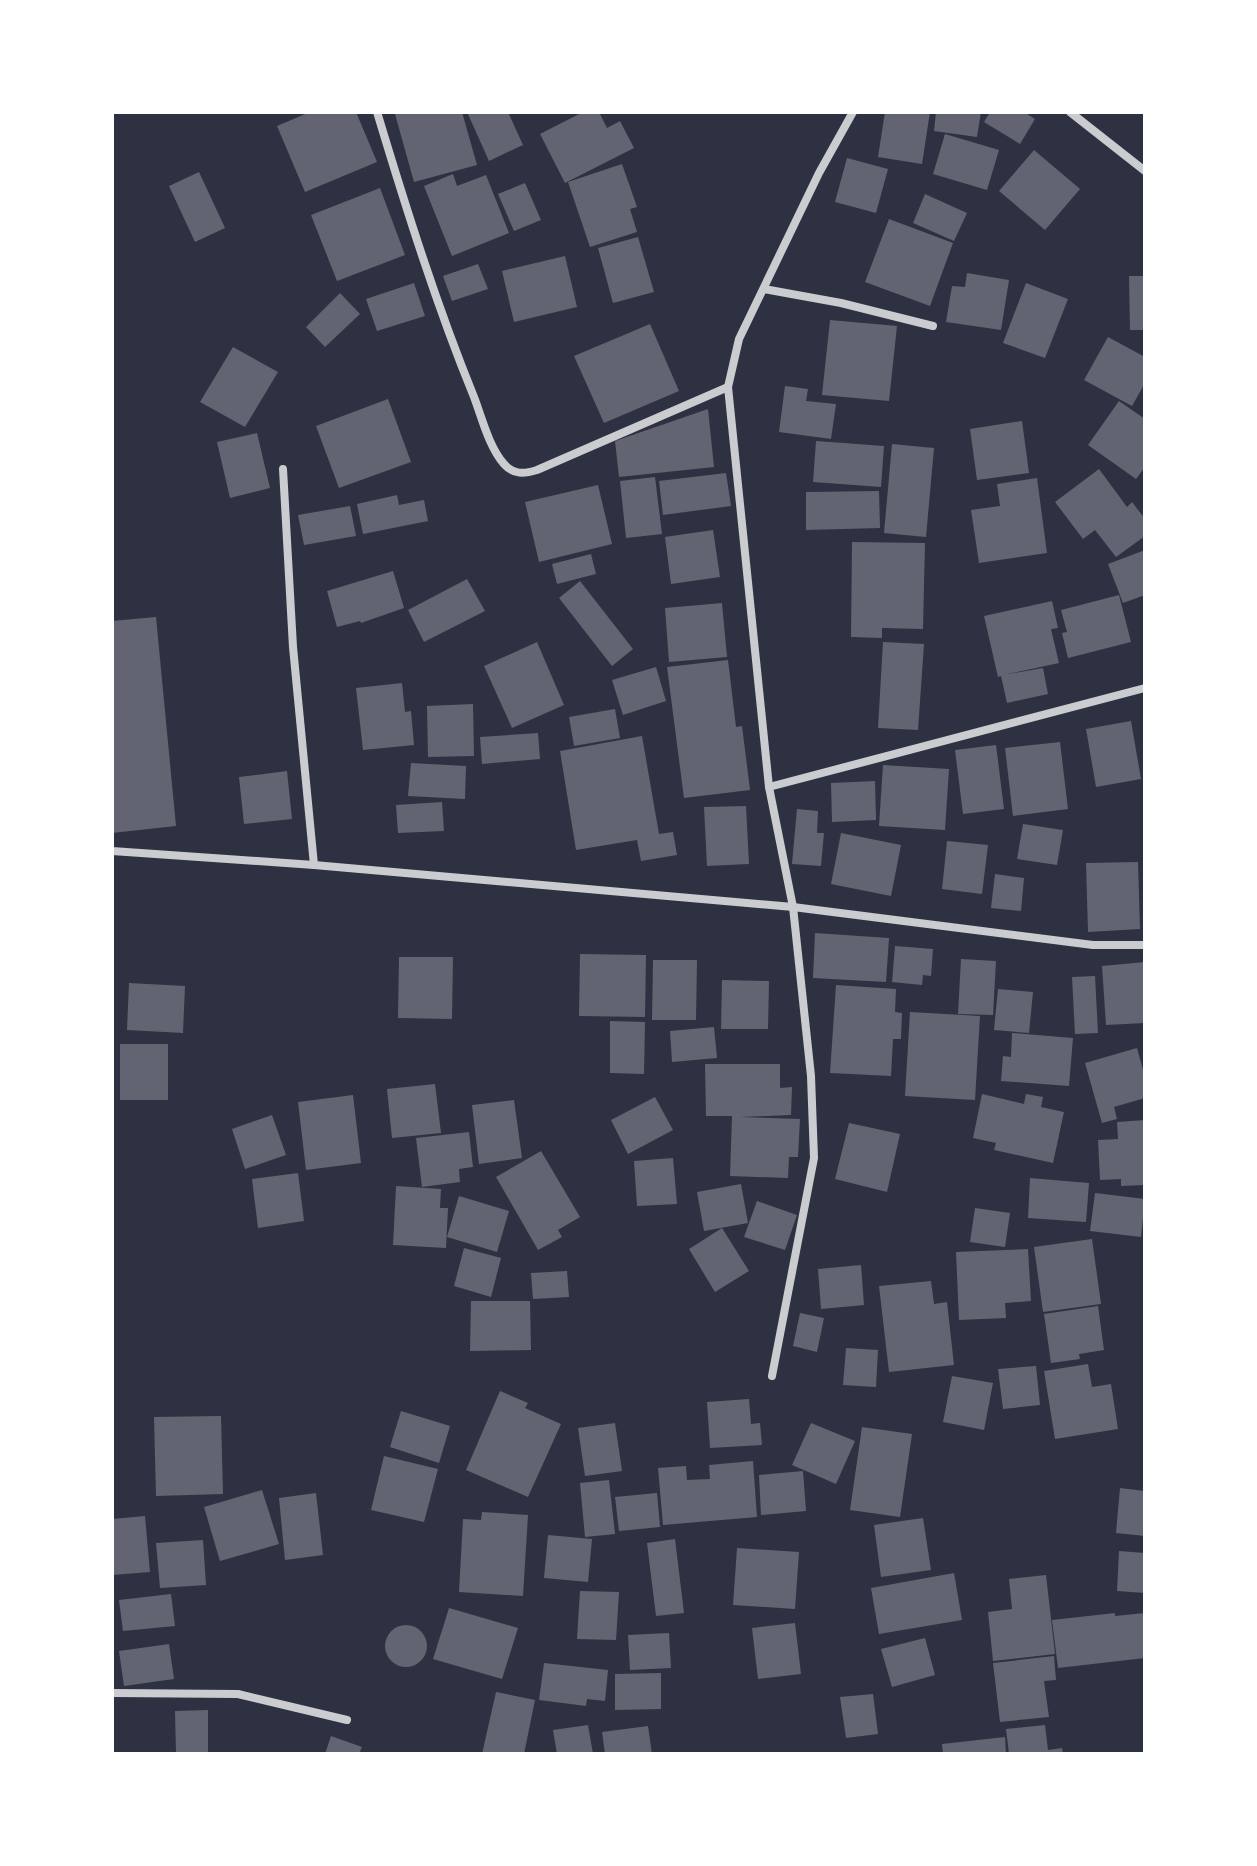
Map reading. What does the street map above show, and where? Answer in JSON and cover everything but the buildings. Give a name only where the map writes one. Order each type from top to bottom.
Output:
[{"type":"street","points":[[377,112],[458,360],[497,456],[511,471],[524,474],[537,470],[728,387]]},
{"type":"street","points":[[772,1376],[814,1158],[811,1076],[793,907],[769,787],[728,387],[739,339],[819,173],[853,112]]},
{"type":"street","points":[[1070,112],[1145,171]]},
{"type":"street","points":[[764,289],[841,303],[933,326]]},
{"type":"street","points":[[283,469],[293,647],[314,865]]},
{"type":"street","points":[[769,787],[1145,688]]},
{"type":"street","points":[[112,851],[314,865],[793,907],[1093,945],[1145,945]]},
{"type":"street","points":[[112,1693],[238,1694],[347,1720]]}]
